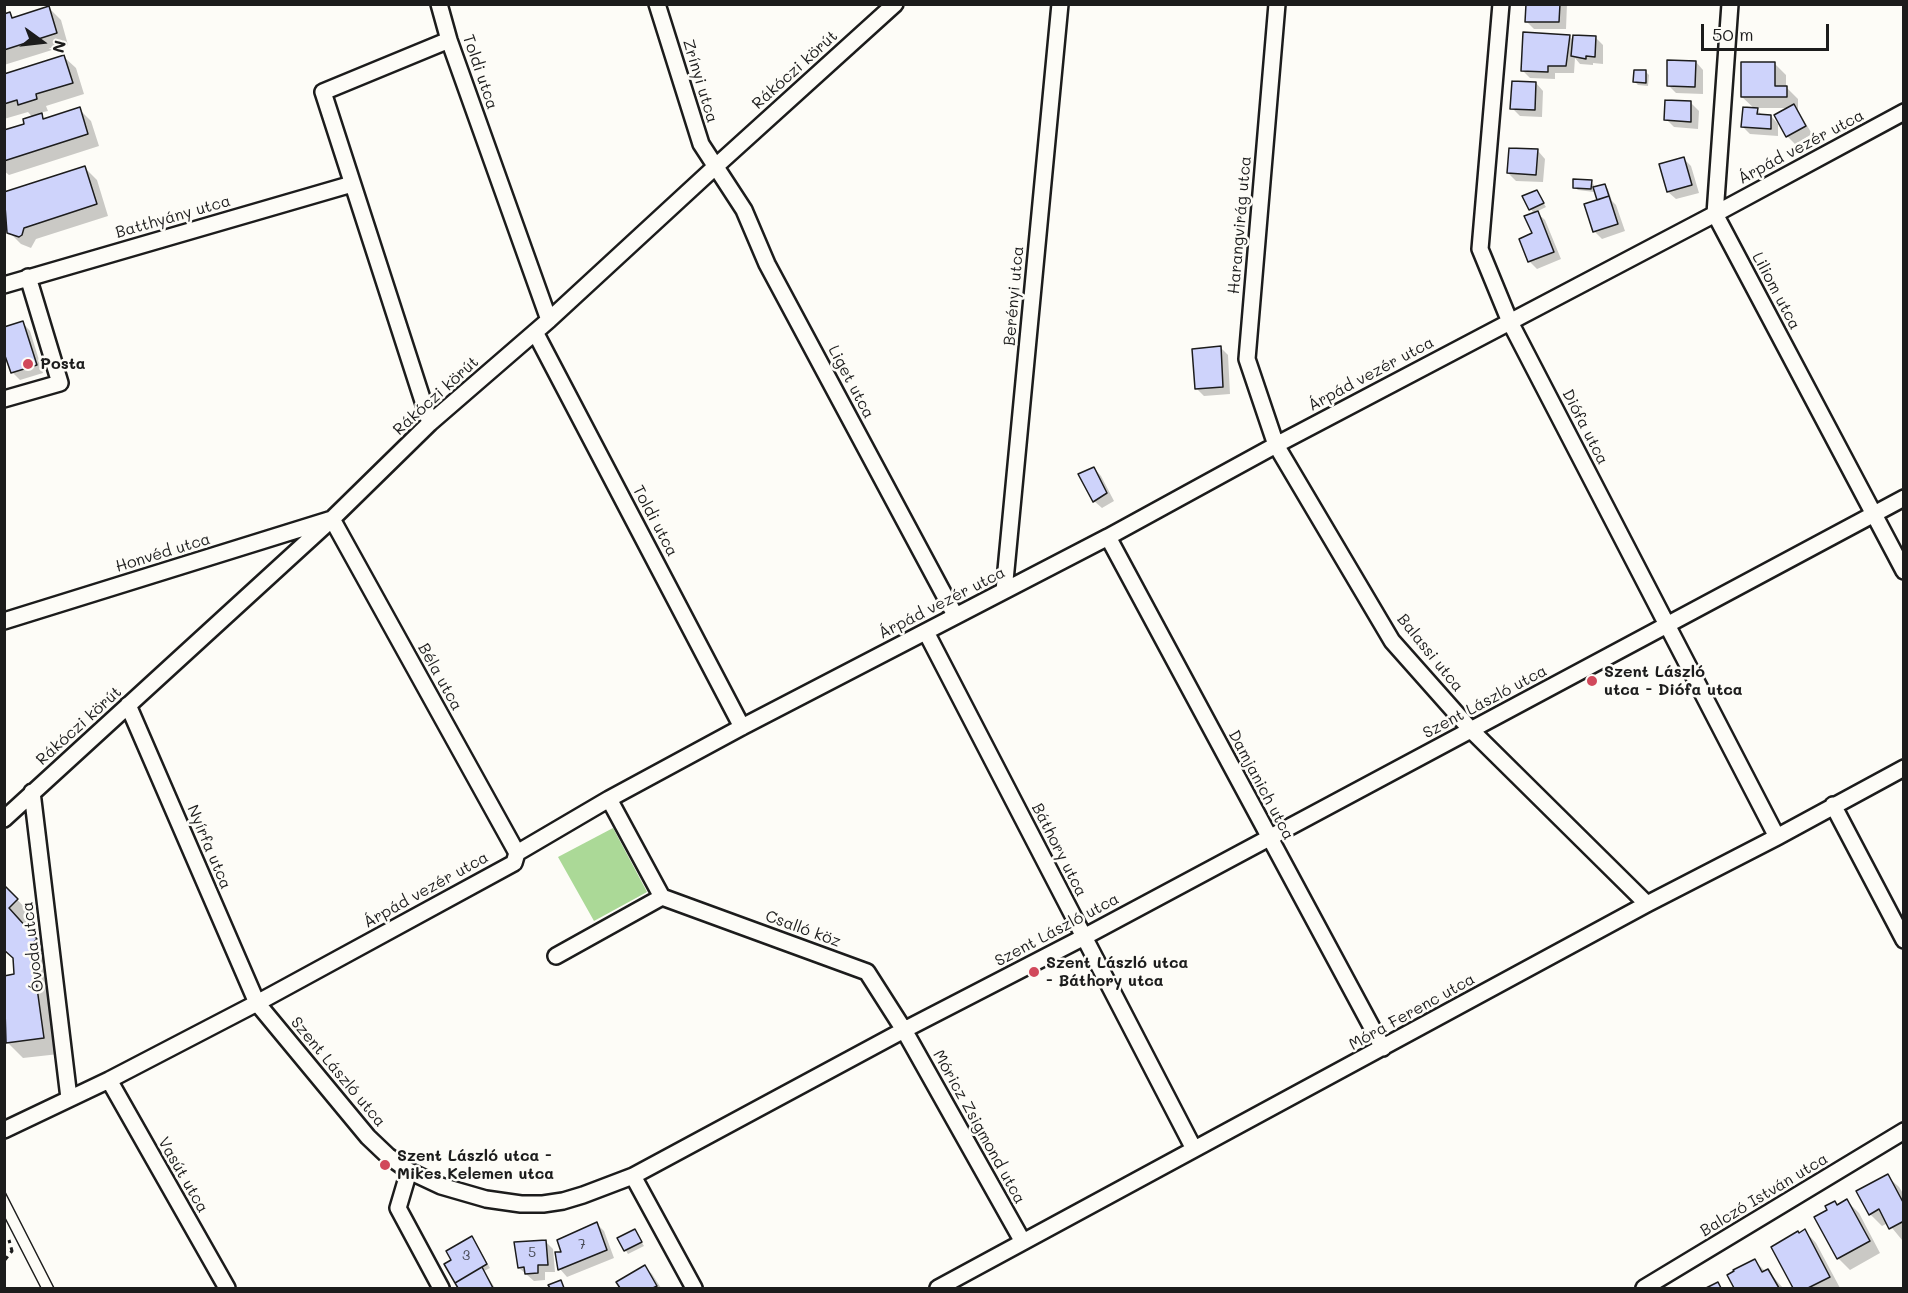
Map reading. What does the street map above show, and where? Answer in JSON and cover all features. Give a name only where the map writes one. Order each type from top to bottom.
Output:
[{"type":"street","name":"Toldi utca","points":[[439,4],[449,40],[549,320]]},
{"type":"street","name":"Zrínyi utca","points":[[657,4],[701,144],[715,166]]},
{"type":"street","name":"Rákóczi körút","points":[[4,819],[332,519],[430,423],[549,320],[895,4]]},
{"type":"street","name":"Berényi utca","points":[[1004,591],[1060,4]]},
{"type":"street","name":"Harangvirág utca","points":[[1276,445],[1247,359],[1277,4]]},
{"type":"street","name":"Diófa utca","points":[[1501,4],[1480,249],[1510,322],[1777,837]]},
{"type":"street","points":[[1715,214],[1730,4]]},
{"type":"street","points":[[430,423],[323,92],[449,40]]},
{"type":"street","name":"Árpád vezér utca","points":[[4,1130],[109,1080],[257,1003],[514,863],[517,853],[742,727],[1108,537],[1276,445],[1904,112]]},
{"type":"street","name":"Liget utca","points":[[715,166],[744,210],[767,264],[955,615]]},
{"type":"street","name":"Batthyány utca","points":[[4,285],[352,184]]},
{"type":"street","name":"Liliom utca","points":[[1715,214],[1904,571]]},
{"type":"street","points":[[4,399],[60,383],[28,277]]},
{"type":"street","name":"Toldi utca","points":[[535,332],[742,727]]},
{"type":"street","name":"Balassi utca","points":[[1276,445],[1392,641],[1471,730],[1647,904]]},
{"type":"street","name":"Szent László utca","points":[[257,1003],[368,1137],[388,1156],[409,1171],[441,1186],[464,1193],[520,1204],[563,1201],[633,1176],[1904,498]]},
{"type":"street","name":"Honvéd utca","points":[[4,621],[332,519]]},
{"type":"street","name":"Béla utca","points":[[332,519],[517,853]]},
{"type":"street","name":"Damjanich utca","points":[[1108,537],[1383,1048]]},
{"type":"street","name":"Báthory utca","points":[[926,632],[1194,1149]]},
{"type":"street","name":"Nyírfa utca","points":[[128,705],[257,1003]]},
{"type":"street","name":"Móra Ferenc utca","points":[[938,1288],[1647,904],[1904,768]]},
{"type":"street","name":"Óvoda utca","points":[[32,792],[69,1098]]},
{"type":"street","points":[[556,956],[662,897],[609,800]]},
{"type":"street","points":[[1833,805],[1904,940]]},
{"type":"street","name":"Csalló köz","points":[[662,897],[867,972],[904,1030]]},
{"type":"street","name":"Móricz Zsigmond utca","points":[[904,1030],[1023,1242]]},
{"type":"street","name":"Vasút utca","points":[[109,1080],[227,1288]]},
{"type":"street","name":"Balczó István utca","points":[[1644,1288],[1904,1131]]},
{"type":"street","points":[[409,1171],[398,1208],[441,1288]]},
{"type":"street","points":[[633,1176],[694,1288]]},
{"type":"path","points":[[4,1261],[12,1251],[9,1240]]},
{"type":"green space","points":[[613,828],[647,892],[594,921],[558,857]]},
{"type":"building","points":[[1526,4],[1560,4],[1559,22],[1525,22]]},
{"type":"building","points":[[49,6],[57,33],[4,50],[4,14],[10,12],[12,18]]},
{"type":"building","points":[[1523,32],[1570,35],[1566,66],[1548,66],[1548,72],[1521,71]]},
{"type":"building","points":[[1573,35],[1596,36],[1595,57],[1586,56],[1586,59],[1571,56]]},
{"type":"building","points":[[64,55],[73,83],[36,94],[37,99],[18,105],[17,100],[4,104],[4,74]]},
{"type":"building","points":[[1667,60],[1696,61],[1695,87],[1667,86]]},
{"type":"building","points":[[1741,62],[1775,62],[1775,86],[1787,86],[1787,97],[1741,97]]},
{"type":"building","points":[[1634,70],[1646,70],[1646,83],[1633,82]]},
{"type":"building","points":[[1512,81],[1536,82],[1535,110],[1510,109]]},
{"type":"building","points":[[1665,100],[1691,101],[1691,122],[1664,120]]},
{"type":"building","points":[[1794,104],[1806,126],[1786,137],[1774,115]]},
{"type":"building","points":[[80,107],[88,134],[4,161],[4,130],[24,124],[23,119],[42,113],[43,119]]},
{"type":"building","points":[[1743,107],[1758,108],[1757,114],[1771,115],[1771,129],[1741,127]]},
{"type":"building","points":[[1509,148],[1538,149],[1536,175],[1507,173]]},
{"type":"building","points":[[1684,157],[1692,185],[1667,192],[1659,164]]},
{"type":"building","points":[[85,166],[97,204],[24,228],[19,237],[7,233],[4,192]]},
{"type":"building","points":[[1573,179],[1592,180],[1591,189],[1573,188]]},
{"type":"building","points":[[1605,184],[1609,196],[1597,200],[1593,187]]},
{"type":"building","points":[[1537,190],[1544,203],[1529,210],[1522,196]]},
{"type":"building","points":[[1609,196],[1618,224],[1593,232],[1584,204]]},
{"type":"building","points":[[1538,211],[1554,252],[1528,262],[1519,239],[1532,233],[1524,216]]},
{"type":"building","points":[[23,321],[37,365],[11,373],[4,353],[4,327]]},
{"type":"building","points":[[1221,346],[1223,387],[1195,389],[1192,349]]},
{"type":"building","points":[[1094,467],[1107,493],[1093,502],[1078,474]]},
{"type":"building","points":[[4,885],[18,899],[9,908],[37,939],[31,945],[44,1038],[6,1043],[4,976],[14,974],[13,958],[4,950]]},
{"type":"building","points":[[1888,1174],[1904,1204],[1904,1221],[1889,1229],[1879,1209],[1869,1215],[1856,1191]]},
{"type":"building","points":[[1847,1199],[1870,1241],[1837,1259],[1814,1217],[1827,1210],[1825,1206],[1835,1201],[1837,1205]]},
{"type":"building","points":[[597,1222],[607,1250],[558,1270],[555,1252],[561,1252],[557,1240]]},
{"type":"building","points":[[635,1229],[642,1242],[624,1251],[617,1238]]},
{"type":"building","points":[[1805,1229],[1830,1277],[1808,1288],[1793,1288],[1771,1247]]},
{"type":"building","points":[[472,1236],[487,1264],[455,1283],[444,1264],[451,1260],[446,1251]]},
{"type":"building","points":[[546,1240],[548,1265],[538,1265],[538,1273],[525,1274],[524,1267],[518,1268],[514,1242]]},
{"type":"building","points":[[1755,1259],[1762,1272],[1768,1269],[1779,1288],[1734,1288],[1727,1275]]},
{"type":"building","points":[[645,1265],[657,1286],[620,1288],[616,1282]]},
{"type":"building","points":[[482,1267],[493,1288],[458,1288],[455,1283]]},
{"type":"building","points":[[561,1280],[564,1288],[550,1288],[548,1285]]},
{"type":"building","points":[[1718,1282],[1721,1288],[1706,1288]]},
{"type":"tram line","points":[[4,1190],[54,1288]]},
{"type":"tram line","points":[[4,1216],[41,1288]]},
{"type":"place","name":"Posta","points":[[28,364]]},
{"type":"place","name":"Szent László utca - Diófa utca","points":[[1592,681]]},
{"type":"place","name":"Szent László utca - Báthory utca","points":[[1034,972]]},
{"type":"place","name":"Szent László utca - Mikes Kelemen utca","points":[[385,1165]]}]
